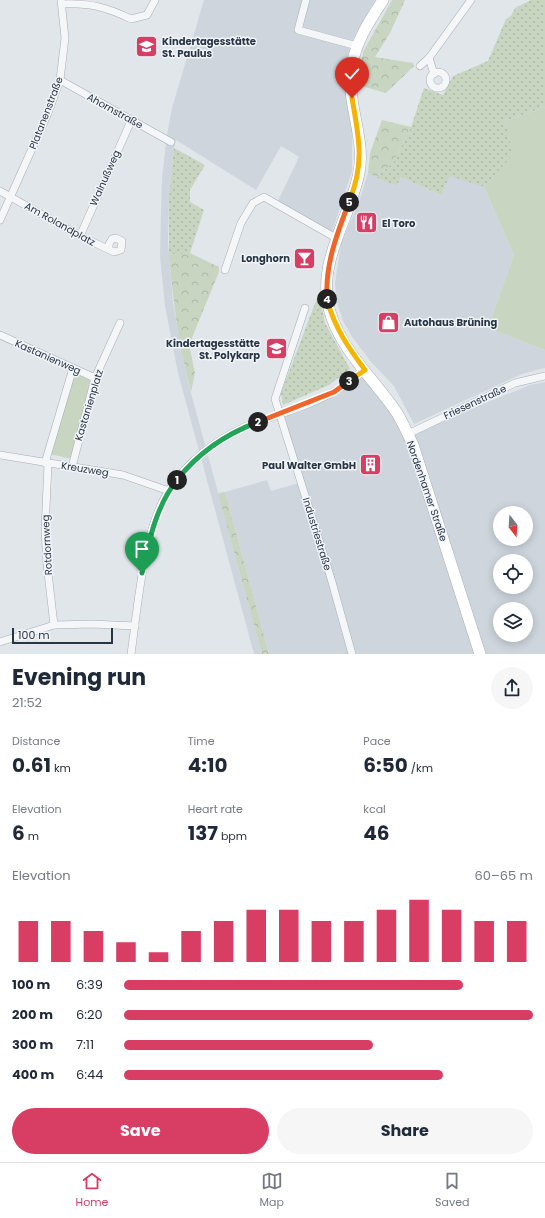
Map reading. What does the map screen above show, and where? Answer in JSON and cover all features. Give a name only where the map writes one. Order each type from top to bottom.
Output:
[{"type":"street","points":[[62,2],[93,4],[110,9],[131,19],[147,15],[155,0]]},
{"type":"street","points":[[306,0],[298,30],[357,46]]},
{"type":"street","name":"Nordenhamer Straße","points":[[383,0],[366,26],[357,46],[351,66],[352,87],[358,130],[359,173],[330,256],[326,280],[327,299],[332,319],[341,337],[397,413],[408,434],[423,471],[480,654]]},
{"type":"street","points":[[420,66],[429,58],[471,0]]},
{"type":"street","name":"Platanenstraße","points":[[0,220],[60,80],[65,38],[62,2]]},
{"type":"street","points":[[429,58],[434,74]]},
{"type":"street","name":"Ahornstraße","points":[[60,80],[171,142]]},
{"type":"street","name":"Walnußweg","points":[[80,236],[131,121]]},
{"type":"street","name":"Am Rolandplatz","points":[[0,191],[80,236],[109,249]]},
{"type":"street","points":[[225,270],[241,223],[253,203],[264,197],[336,238]]},
{"type":"street","name":"Industriestraße","points":[[305,308],[275,398],[330,576],[352,654]]},
{"type":"street","name":"Kastanienplatz","points":[[72,467],[96,378],[120,323]]},
{"type":"street","name":"Kastanienweg","points":[[0,335],[96,378]]},
{"type":"street","points":[[47,463],[72,368]]},
{"type":"street","points":[[131,654],[146,554],[154,528],[169,490],[194,461],[212,446],[245,427],[334,392],[365,370]]},
{"type":"street","name":"Friesenstraße","points":[[408,434],[514,383],[545,376]]},
{"type":"street","name":"Kreuzweg","points":[[0,455],[123,475],[169,490]]},
{"type":"street","name":"Rotdornweg","points":[[47,463],[45,531],[54,625]]},
{"type":"street","points":[[0,642],[54,625],[92,624],[135,626]]},
{"type":"shaded area","points":[[204,0],[375,0],[354,37],[346,59],[352,127],[352,171],[332,232],[277,203],[299,157],[281,146],[256,190],[176,140],[174,148],[169,198],[168,242],[173,303],[188,382],[262,654],[254,654],[178,373],[165,306],[160,256],[162,178],[167,135],[172,108]]},
{"type":"shaded area","points":[[368,173],[397,186],[401,177],[441,195],[450,175],[484,187],[514,255],[488,328],[545,350],[545,368],[522,374],[414,424],[394,386],[371,362],[353,338],[343,321],[337,302],[335,283],[341,244],[359,202]]},
{"type":"shaded area","points":[[367,370],[409,434],[530,385],[545,382],[545,654],[269,654],[225,492],[267,480],[271,491],[299,483],[279,417],[340,390]]},
{"type":"green space","points":[[392,0],[405,0],[390,33],[375,57],[413,63],[414,66],[386,93],[358,85],[363,52]]},
{"type":"green space","points":[[531,0],[545,0],[545,107],[505,121],[514,154],[484,187],[450,176],[441,195],[401,177],[397,186],[376,177],[393,163],[411,127],[424,88],[443,95],[453,76],[488,61],[506,19],[511,16],[515,8]]},
{"type":"green space","points":[[545,107],[545,350],[488,328],[514,255],[484,187],[513,154],[505,121]]},
{"type":"green space","points":[[382,120],[411,127],[393,163],[376,177],[368,173],[370,153]]},
{"type":"green space","points":[[174,148],[205,165],[190,190],[190,202],[204,210],[190,253],[169,255],[169,198]]},
{"type":"green space","points":[[190,253],[219,267],[219,272],[189,345],[195,373],[191,392],[177,324],[169,255]]},
{"type":"green space","points":[[319,293],[325,323],[350,369],[329,385],[283,405],[281,393]]},
{"type":"green space","points":[[75,373],[91,381],[72,459],[50,454]]},
{"type":"green space","points":[[225,492],[269,654],[262,654],[218,493]]},
{"type":"place","name":"Kindertagesstätte St. Paulus","points":[[146,47]]},
{"type":"place","name":"El Toro","points":[[366,223]]},
{"type":"place","name":"Longhorn","points":[[305,258]]},
{"type":"place","name":"Autohaus Brüning","points":[[388,322]]},
{"type":"place","name":"Kindertagesstätte St. Polykarp","points":[[276,349]]},
{"type":"place","name":"Paul Walter GmbH","points":[[371,465]]},
{"type":"route","points":[[142,573],[146,554],[162,505],[169,490],[194,461],[212,446],[229,435],[245,427],[334,392],[365,370],[341,337],[332,319],[327,299],[326,280],[330,256],[354,191],[359,173],[360,151],[352,98]]}]
